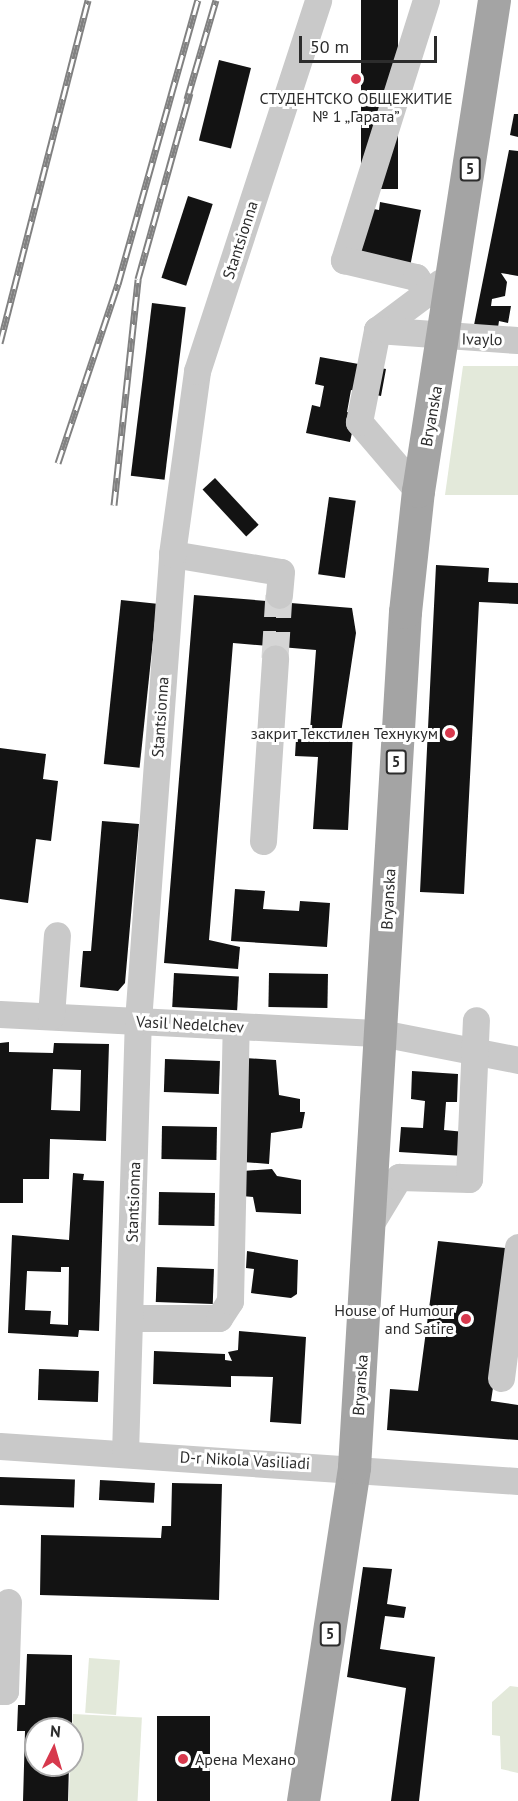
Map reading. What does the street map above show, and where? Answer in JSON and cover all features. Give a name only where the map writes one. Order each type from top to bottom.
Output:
[{"type":"main road","name":"Bryanska","points":[[303,1801],[354,1467],[371,1222],[405,612],[418,491],[446,339],[494,0]]},
{"type":"street","name":"Stantsionna","points":[[125,1454],[138,1021],[172,554],[198,371],[318,0]]},
{"type":"street","points":[[426,0],[344,260],[416,277],[428,294]]},
{"type":"street","points":[[418,491],[359,422],[377,330],[428,294],[456,270]]},
{"type":"street","name":"Ivaylo","points":[[377,330],[446,339],[518,340]]},
{"type":"street","points":[[172,554],[281,572],[279,595]]},
{"type":"street","points":[[263,842],[275,658]]},
{"type":"street","points":[[51,1016],[57,935]]},
{"type":"street","name":"Vasil Nedelchev","points":[[0,1014],[381,1033],[518,1059]]},
{"type":"street","points":[[371,1222],[399,1177],[469,1179],[476,1020]]},
{"type":"street","points":[[130,1318],[219,1318],[230,1301],[236,1026]]},
{"type":"street","points":[[501,1378],[518,1247]]},
{"type":"street","name":"D-r Nikola Vasiliadi","points":[[0,1446],[354,1467],[488,1483],[518,1481]]},
{"type":"street","name":"D-r Nikola Vasiliadi","points":[[488,1483],[518,1497]]},
{"type":"street","points":[[0,1691],[5,1691],[8,1602]]},
{"type":"green space","points":[[463,366],[518,366],[518,495],[445,495]]},
{"type":"green space","points":[[89,1658],[120,1660],[116,1715],[85,1713]]},
{"type":"green space","points":[[510,1686],[518,1687],[518,1773],[501,1769],[500,1736],[492,1735],[492,1702]]},
{"type":"green space","points":[[73,1714],[142,1718],[138,1801],[68,1801],[70,1777],[84,1777],[84,1717],[73,1717]]},
{"type":"building","points":[[361,0],[398,0],[398,189],[361,189]]},
{"type":"building","points":[[219,60],[251,68],[231,149],[199,141]]},
{"type":"building","points":[[514,114],[518,114],[518,137],[510,135]]},
{"type":"building","points":[[509,150],[518,151],[518,276],[501,273],[507,282],[505,296],[492,299],[491,306],[511,306],[508,323],[499,321],[497,334],[474,325]]},
{"type":"building","points":[[188,196],[213,204],[186,286],[161,278]]},
{"type":"building","points":[[380,202],[421,210],[410,267],[358,257],[368,208],[379,210]]},
{"type":"building","points":[[152,303],[186,307],[165,480],[131,476]]},
{"type":"building","points":[[320,357],[386,369],[381,396],[351,390],[347,412],[356,414],[350,442],[306,433],[312,405],[320,407],[324,386],[315,384]]},
{"type":"building","points":[[215,478],[259,525],[246,536],[203,490]]},
{"type":"building","points":[[329,497],[356,501],[345,578],[318,574]]},
{"type":"building","name":"закрит Текстилен Технукум","points":[[436,565],[489,568],[488,582],[518,583],[518,604],[479,602],[464,894],[420,892]]},
{"type":"building","points":[[194,595],[352,608],[356,633],[341,733],[353,733],[348,830],[313,829],[318,757],[295,756],[296,739],[319,740],[320,732],[339,733],[310,730],[316,650],[233,643],[209,940],[240,947],[238,969],[164,963]]},
{"type":"building","points":[[121,600],[157,604],[140,768],[104,764]]},
{"type":"building","points":[[0,748],[46,754],[43,779],[58,781],[51,841],[36,839],[28,903],[0,899]]},
{"type":"building","points":[[102,821],[139,824],[125,983],[118,991],[80,987],[83,951],[91,951]]},
{"type":"building","points":[[235,889],[265,891],[263,909],[299,911],[300,901],[330,903],[327,947],[231,941]]},
{"type":"building","points":[[174,973],[239,976],[237,1010],[172,1007]]},
{"type":"building","points":[[269,973],[328,974],[327,1008],[268,1007]]},
{"type":"building","points":[[9,1042],[9,1052],[53,1053],[54,1043],[109,1044],[106,1141],[50,1139],[49,1179],[23,1179],[23,1203],[0,1203],[0,1043]],"holes":[[[53,1069],[81,1070],[80,1111],[51,1110]]]},
{"type":"building","points":[[245,1058],[276,1060],[279,1095],[300,1099],[300,1112],[305,1112],[302,1128],[271,1133],[269,1164],[243,1162]]},
{"type":"building","points":[[165,1059],[220,1061],[219,1094],[164,1092]]},
{"type":"building","points":[[412,1071],[458,1074],[457,1102],[446,1102],[444,1130],[465,1132],[464,1156],[399,1152],[401,1127],[423,1128],[425,1101],[411,1099]]},
{"type":"building","points":[[162,1126],[217,1127],[216,1160],[161,1159]]},
{"type":"building","points":[[272,1169],[277,1176],[301,1180],[301,1214],[256,1212],[253,1197],[242,1196],[243,1171]]},
{"type":"building","points":[[73,1173],[84,1174],[83,1180],[104,1181],[99,1331],[79,1330],[78,1337],[8,1333],[12,1235],[69,1240]],"holes":[[[61,1267],[69,1267],[68,1325],[50,1324],[51,1311],[25,1310],[27,1271],[61,1272]]]},
{"type":"building","points":[[159,1192],[215,1193],[214,1226],[158,1225]]},
{"type":"building","name":"House of Humour and Satire","points":[[438,1241],[514,1249],[491,1401],[518,1405],[518,1440],[387,1430],[390,1389],[418,1391]]},
{"type":"building","points":[[247,1251],[298,1260],[297,1294],[291,1298],[251,1293],[254,1269],[246,1268]]},
{"type":"building","points":[[157,1267],[214,1269],[213,1304],[156,1302]]},
{"type":"building","points":[[239,1331],[306,1337],[301,1424],[270,1422],[273,1377],[231,1376],[231,1387],[153,1384],[154,1351],[225,1354],[225,1360],[232,1361],[228,1352],[238,1350]]},
{"type":"building","points":[[39,1369],[99,1371],[98,1402],[38,1400]]},
{"type":"building","points":[[0,1477],[75,1480],[74,1508],[0,1505]]},
{"type":"building","points":[[100,1480],[155,1483],[154,1503],[99,1500]]},
{"type":"building","points":[[172,1483],[222,1484],[219,1600],[40,1595],[41,1535],[161,1538],[162,1526],[171,1526]]},
{"type":"building","points":[[363,1567],[392,1569],[387,1604],[406,1607],[404,1618],[385,1616],[380,1649],[435,1657],[419,1801],[391,1801],[406,1688],[347,1677]]},
{"type":"building","points":[[27,1654],[72,1655],[72,1717],[24,1717],[24,1731],[17,1731],[18,1705],[25,1705]]},
{"type":"building","name":"Арена Механо","points":[[157,1716],[210,1716],[210,1801],[157,1801]]},
{"type":"building","points":[[24,1766],[24,1777],[69,1777],[68,1801],[23,1801]]},
{"type":"tunnel","points":[[275,658],[279,595]]},
{"type":"railway","points":[[0,343],[88,0]]},
{"type":"railway","points":[[58,463],[118,284],[198,0]]},
{"type":"railway","points":[[187,99],[216,0]]},
{"type":"railway","points":[[114,505],[138,279],[190,93]]},
{"type":"place","name":"СТУДЕНТСКО ОБЩЕЖИТИЕ № 1 „Гарата”","points":[[356,79]]},
{"type":"place","name":"закрит Текстилен Технукум","points":[[450,733]]},
{"type":"place","name":"House of Humour and Satire","points":[[466,1319]]},
{"type":"place","name":"Арена Механо","points":[[183,1759]]}]
